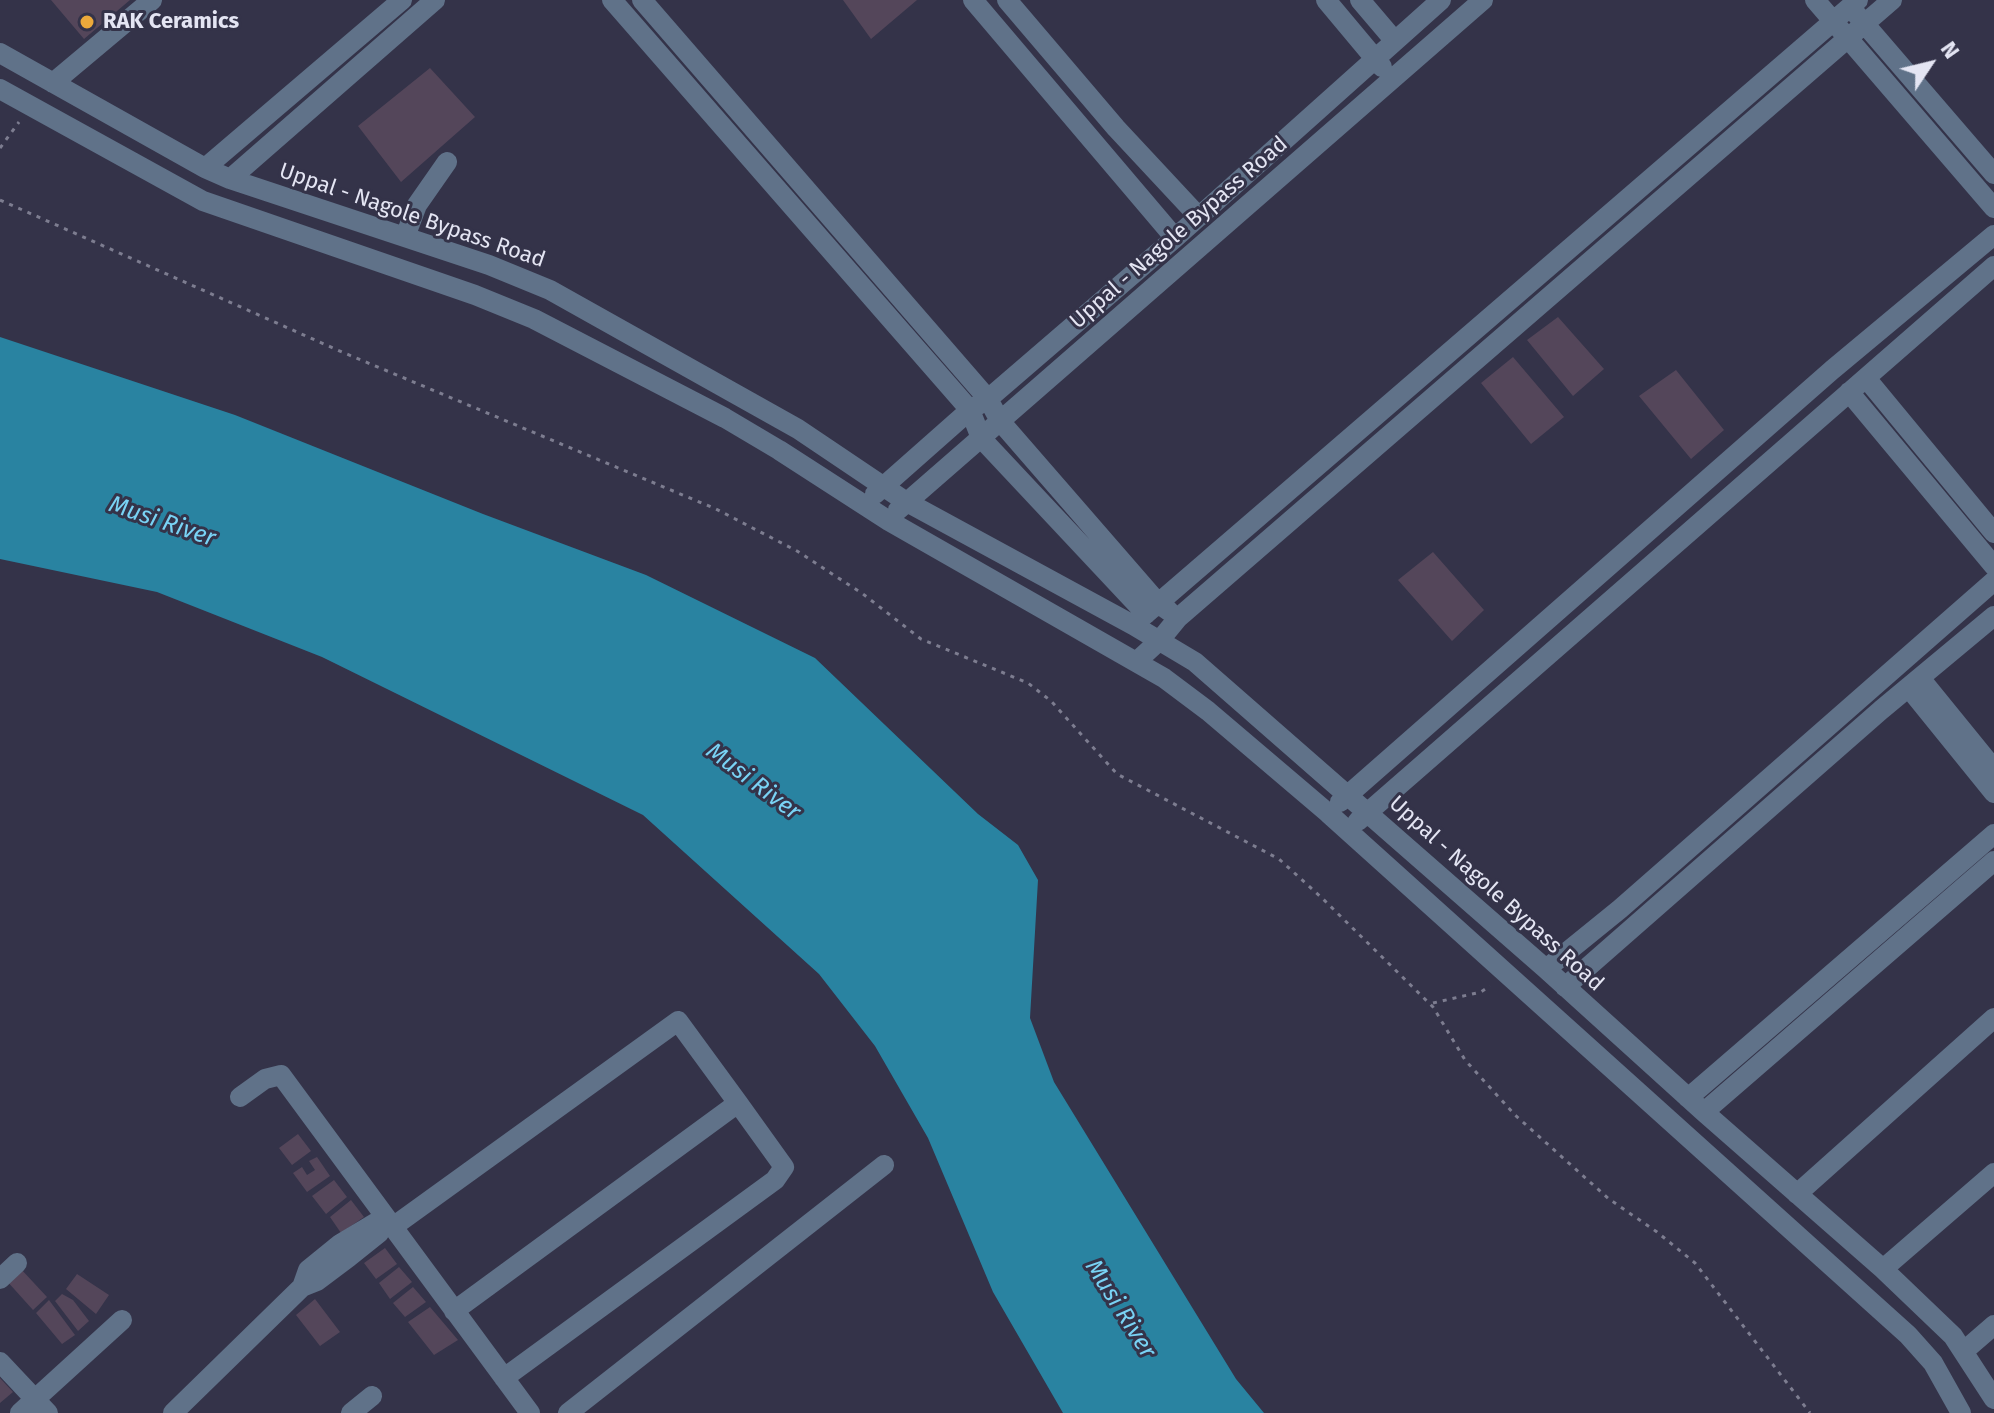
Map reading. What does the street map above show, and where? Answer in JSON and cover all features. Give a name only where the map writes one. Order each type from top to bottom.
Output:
[{"type":"street","points":[[53,83],[152,0]]},
{"type":"street","points":[[205,168],[402,0]]},
{"type":"street","points":[[230,179],[435,0]]},
{"type":"street","points":[[612,0],[970,410],[981,438],[1146,614],[1178,618]]},
{"type":"street","points":[[642,0],[988,399],[1000,421],[1146,614]]},
{"type":"street","points":[[973,0],[1175,238]]},
{"type":"street","points":[[1007,0],[1116,128],[1199,217]]},
{"type":"street","points":[[1326,0],[1392,79]]},
{"type":"street","points":[[1360,0],[1394,40]]},
{"type":"street","name":"Uppal - Nagole Bypass Road","points":[[862,504],[1175,238],[1441,0]]},
{"type":"street","name":"Uppal - Nagole Bypass Road","points":[[889,521],[905,501],[1483,0]]},
{"type":"street","points":[[1815,0],[1994,208]]},
{"type":"street","points":[[1136,662],[1195,603],[1892,0]]},
{"type":"street","points":[[1146,614],[1850,2],[1864,23],[1994,174]]},
{"type":"street","name":"Uppal - Nagole Bypass Road","points":[[0,53],[230,179],[489,265],[550,290],[798,429],[905,501],[1146,614],[1160,640],[1195,662],[1347,794],[1883,1269],[1930,1313],[1964,1351],[1994,1399]]},
{"type":"street","points":[[0,89],[203,201],[475,295],[534,319],[725,418],[889,521],[1164,678],[1208,711],[1328,813],[1908,1335],[1933,1363],[1961,1413]]},
{"type":"street","points":[[405,237],[417,205],[447,162]]},
{"type":"street","points":[[1328,813],[1832,370],[1994,235]]},
{"type":"street","points":[[1347,831],[1994,266]]},
{"type":"street","points":[[1866,378],[1994,533]]},
{"type":"street","points":[[1849,392],[1994,566]]},
{"type":"street","points":[[1195,603],[1207,563]]},
{"type":"street","points":[[1546,969],[1632,898],[1994,581]]},
{"type":"street","points":[[1565,987],[1994,616]]},
{"type":"street","points":[[1914,683],[1994,769]]},
{"type":"street","points":[[1914,683],[1994,793]]},
{"type":"street","points":[[1688,1098],[1994,834]]},
{"type":"street","points":[[1704,1112],[1994,861]]},
{"type":"street","points":[[1797,1194],[1994,1018]]},
{"type":"street","points":[[173,1413],[302,1287],[317,1281],[390,1222],[678,1021],[784,1167],[775,1180],[504,1378]]},
{"type":"street","points":[[240,1097],[265,1079],[281,1075],[530,1413]]},
{"type":"street","points":[[454,1311],[738,1103]]},
{"type":"street","points":[[568,1413],[884,1165]]},
{"type":"street","points":[[1883,1269],[1994,1173]]},
{"type":"street","points":[[0,1279],[17,1263]]},
{"type":"street","points":[[0,1362],[34,1408],[122,1320]]},
{"type":"street","points":[[1964,1351],[1994,1325]]},
{"type":"street","points":[[351,1413],[372,1396]]},
{"type":"path","points":[[0,148],[31,106]]},
{"type":"path","points":[[0,200],[342,352],[716,509],[797,551],[863,594],[921,639],[1028,683],[1051,701],[1117,774],[1279,859],[1431,1004],[1465,1060],[1515,1115],[1609,1199],[1695,1263],[1810,1413]]},
{"type":"path","points":[[1431,1004],[1481,992],[1507,975]]},
{"type":"water","name":"Musi River","points":[[0,337],[235,415],[646,575],[815,658],[978,814],[1018,845],[1038,880],[1030,1018],[1054,1082],[1236,1379],[1264,1413],[1063,1413],[993,1292],[928,1138],[875,1046],[819,974],[643,815],[322,657],[157,592],[0,559]]},
{"type":"building","name":"RAK Ceramics","points":[[51,0],[130,0],[84,39]]},
{"type":"building","points":[[843,0],[917,0],[871,39]]},
{"type":"building","points":[[430,68],[475,117],[401,182],[358,126]]},
{"type":"building","points":[[1558,317],[1604,369],[1573,396],[1527,340]]},
{"type":"building","points":[[1513,357],[1564,417],[1531,444],[1481,383]]},
{"type":"building","points":[[1676,370],[1724,430],[1691,459],[1639,396]]},
{"type":"building","points":[[1433,552],[1484,610],[1452,641],[1398,580]]},
{"type":"building","points":[[298,1134],[311,1151],[292,1165],[279,1148]]},
{"type":"building","points":[[317,1157],[330,1176],[307,1192],[293,1173],[302,1167],[307,1175],[315,1170],[309,1161]]},
{"type":"building","points":[[334,1180],[347,1197],[326,1214],[312,1196]]},
{"type":"building","points":[[351,1200],[364,1217],[341,1233],[330,1217]]},
{"type":"building","points":[[385,1248],[397,1264],[376,1279],[364,1263]]},
{"type":"building","points":[[399,1267],[412,1282],[390,1299],[379,1283]]},
{"type":"building","points":[[20,1268],[47,1297],[33,1310],[6,1280]]},
{"type":"building","points":[[77,1274],[109,1295],[96,1314],[66,1289]]},
{"type":"building","points":[[413,1287],[426,1302],[405,1317],[393,1303]]},
{"type":"building","points":[[62,1294],[73,1300],[89,1321],[78,1331],[55,1301]]},
{"type":"building","points":[[315,1299],[340,1332],[320,1346],[296,1315]]},
{"type":"building","points":[[49,1300],[75,1335],[62,1344],[36,1313]]},
{"type":"building","points":[[430,1307],[458,1340],[434,1355],[408,1322]]},
{"type":"building","points":[[0,1378],[13,1392],[0,1403]]},
{"type":"place","name":"RAK Ceramics","points":[[87,22]]}]
